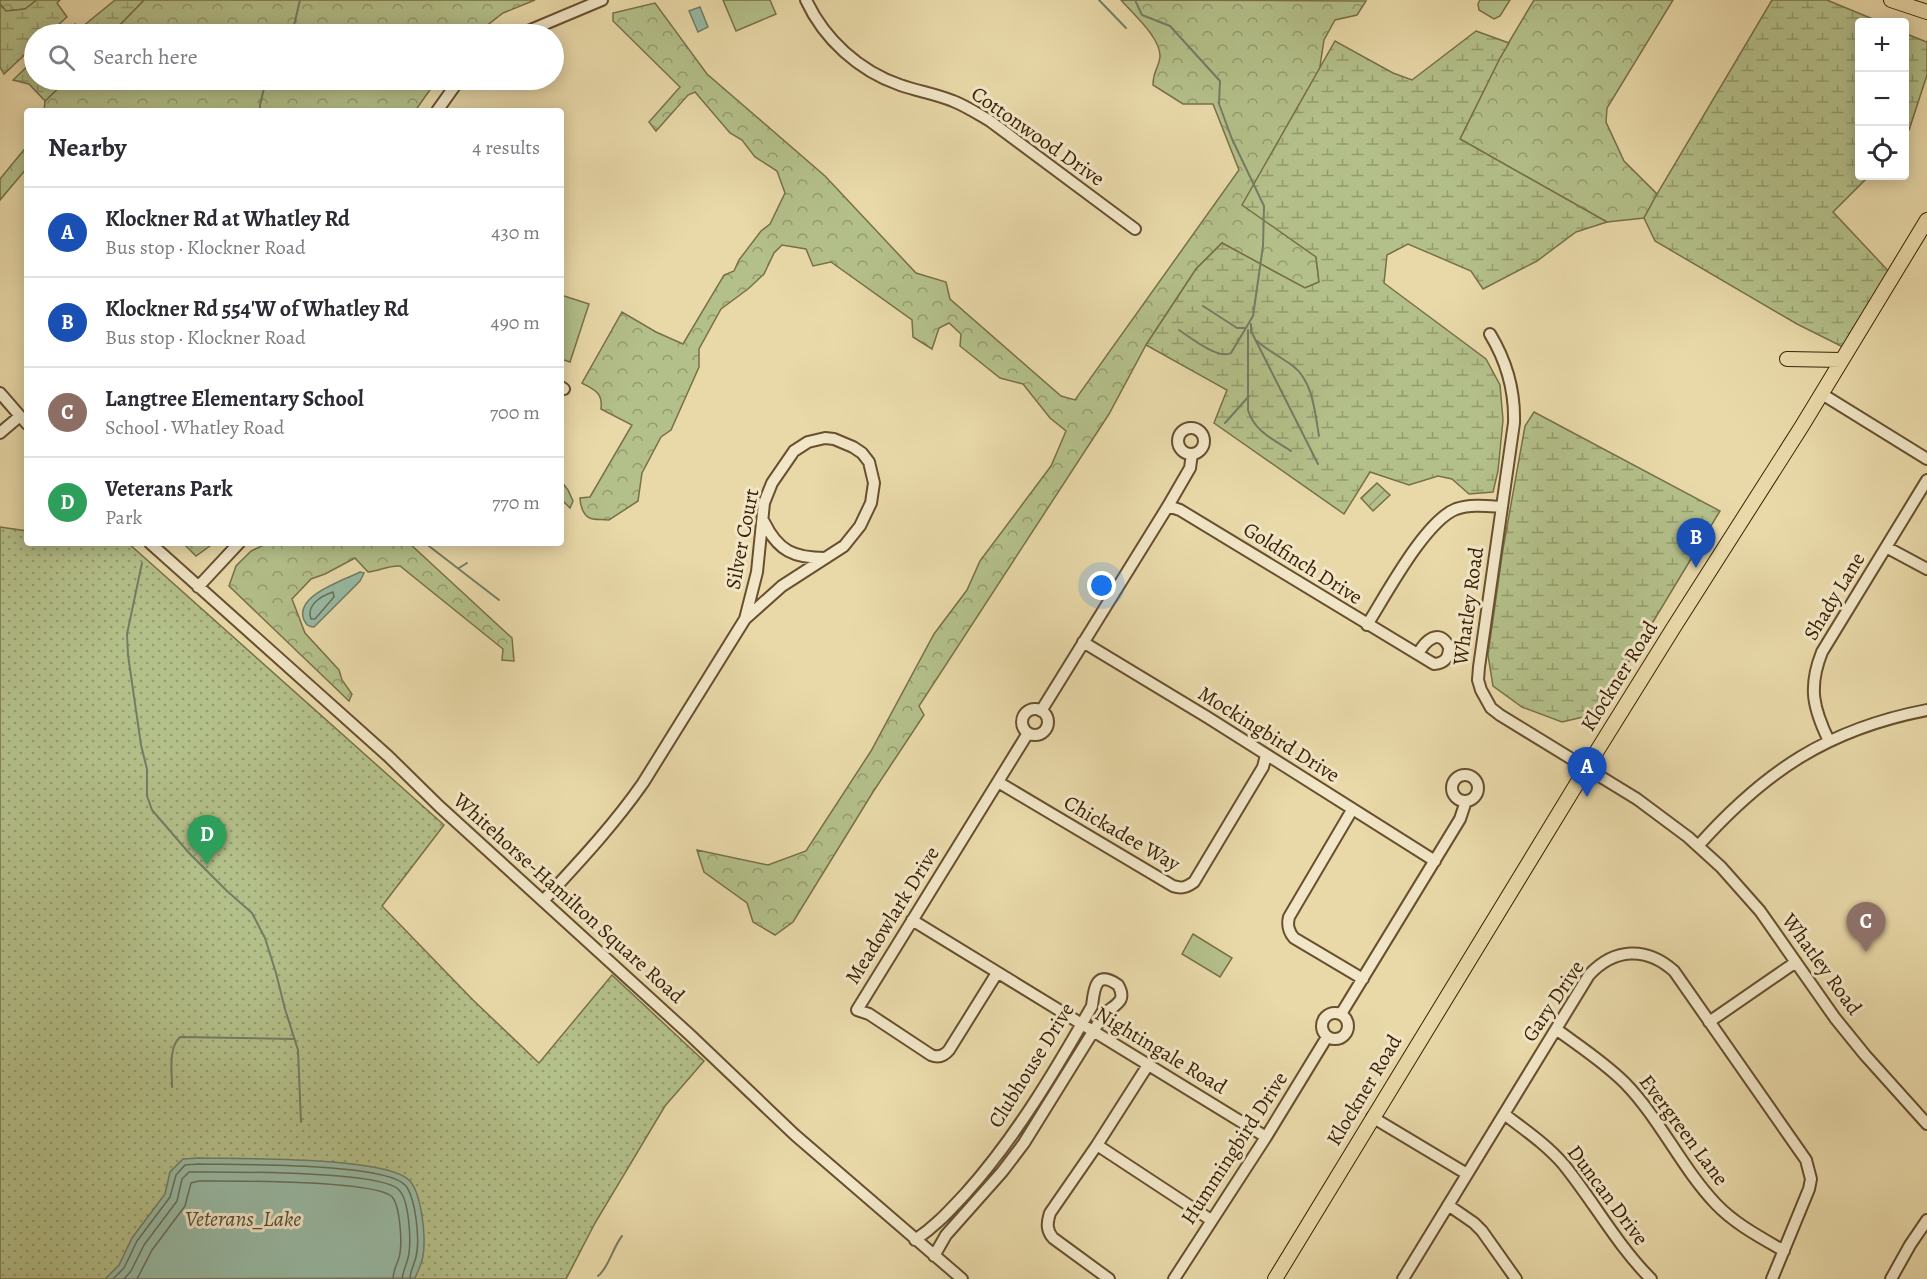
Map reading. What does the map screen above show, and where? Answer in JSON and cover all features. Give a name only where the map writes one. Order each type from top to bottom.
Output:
[{"type":"main road","points":[[1891,0],[1927,12]]},
{"type":"main road","name":"Klockner Road","points":[[1275,1279],[1587,767],[1822,394],[1927,220]]},
{"type":"main road","points":[[1787,359],[1842,360]]},
{"type":"street","points":[[545,24],[602,0]]},
{"type":"street","name":"Cottonwood Drive","points":[[806,0],[820,25],[832,40],[858,63],[893,82],[954,101],[972,110],[1135,229]]},
{"type":"street","points":[[439,108],[452,90]]},
{"type":"street","name":"Whatley Road","points":[[1490,334],[1503,356],[1511,382],[1514,423],[1479,667],[1480,690],[1491,708],[1500,715],[1660,814],[1698,846],[1746,895],[1835,1018],[1927,1124]]},
{"type":"street","points":[[0,393],[23,420],[0,433]]},
{"type":"street","points":[[1822,394],[1927,459]]},
{"type":"street","name":"Silver Court","points":[[543,901],[626,807],[745,619],[782,586],[837,552],[852,537],[866,514],[873,493],[872,471],[869,462],[853,447],[834,439],[825,438],[808,442],[794,451],[772,483],[766,495],[757,572],[745,619]]},
{"type":"street","name":"Meadowlark Drive","points":[[1041,711],[1168,506],[1190,468],[1192,454]]},
{"type":"street","name":"Shady Lane","points":[[1830,741],[1817,712],[1814,699],[1813,686],[1817,664],[1822,652],[1927,480]]},
{"type":"street","name":"Goldfinch Drive","points":[[1168,506],[1180,510],[1418,654]]},
{"type":"street","points":[[1367,625],[1421,541],[1438,519],[1455,509],[1467,506],[1502,507]]},
{"type":"street","points":[[764,522],[774,540],[791,553],[799,556],[825,558]]},
{"type":"street","name":"Whitehorse-Hamilton Square Road","points":[[153,546],[388,756],[449,815],[696,1040],[795,1135],[962,1279]]},
{"type":"street","points":[[198,587],[236,546]]},
{"type":"street","points":[[1886,547],[1927,569]]},
{"type":"street","name":"Mockingbird Drive","points":[[1083,642],[1435,861]]},
{"type":"street","name":"Meadowlark Drive","points":[[1034,709],[1041,711],[1047,721],[1046,729],[1035,735],[1028,733],[1023,727],[1024,715],[1034,709]]},
{"type":"street","points":[[1698,846],[1734,807],[1765,780],[1801,756],[1881,720],[1927,710]]},
{"type":"street","name":"Meadowlark Drive","points":[[997,973],[949,1050],[942,1056],[936,1057],[869,1014],[857,1010],[1028,733]]},
{"type":"street","name":"Chickadee Way","points":[[998,782],[1099,844],[1180,889],[1194,882],[1263,767],[1266,755]]},
{"type":"street","name":"Hummingbird Drive","points":[[1341,1014],[1460,819],[1466,801]]},
{"type":"street","points":[[1352,810],[1289,917],[1288,928],[1294,938],[1363,979]]},
{"type":"street","name":"Nightingale Road","points":[[912,920],[1266,1137]]},
{"type":"street","name":"Gary Drive","points":[[1403,1279],[1589,975],[1605,961],[1626,954],[1647,955],[1666,964],[1674,971],[1803,1154],[1810,1169],[1809,1189],[1772,1279]]},
{"type":"street","points":[[1709,1022],[1796,962]]},
{"type":"street","name":"Clubhouse Drive","points":[[915,1240],[936,1226],[982,1174],[1021,1123],[1092,1006],[1092,992],[1095,985],[1101,981],[1114,982],[1121,990],[1122,996],[1119,1003],[1104,1014],[1024,1143],[993,1183],[946,1235],[934,1256]]},
{"type":"street","name":"Hummingbird Drive","points":[[1332,1013],[1341,1014],[1347,1020],[1346,1033],[1335,1040],[1327,1037],[1322,1030],[1325,1017],[1332,1013]]},
{"type":"street","name":"Evergreen Lane","points":[[1556,1029],[1600,1061],[1625,1083],[1717,1204],[1744,1227],[1784,1251]]},
{"type":"street","name":"Hummingbird Drive","points":[[1174,1279],[1266,1137],[1327,1037]]},
{"type":"street","points":[[1109,1279],[1053,1238],[1048,1232],[1047,1222],[1050,1213],[1148,1065]]},
{"type":"street","name":"Duncan Drive","points":[[1504,1114],[1554,1154],[1627,1252],[1651,1279]]},
{"type":"street","points":[[1372,1117],[1467,1174]]},
{"type":"street","points":[[1097,1145],[1211,1220]]},
{"type":"street","points":[[982,1174],[993,1183]]},
{"type":"street","points":[[959,1200],[970,1209]]},
{"type":"street","points":[[1448,1205],[1474,1222],[1516,1279]]},
{"type":"street","points":[[1891,1279],[1927,1220]]},
{"type":"green space","points":[[0,0],[37,0],[25,9],[5,11]]},
{"type":"green space","points":[[37,0],[60,0],[57,3],[67,17],[59,24],[24,24],[24,55],[4,74],[0,67],[0,4],[6,11],[25,9]]},
{"type":"green space","points":[[115,0],[144,0],[121,24],[86,24]]},
{"type":"green space","points":[[144,0],[535,0],[503,13],[489,24],[121,24]]},
{"type":"green space","points":[[723,0],[770,0],[776,14],[736,31]]},
{"type":"green space","points":[[1121,0],[1366,1],[1357,15],[1335,20],[1324,40],[1320,66],[1316,257],[1319,282],[1305,288],[1222,243],[1196,269],[1146,345],[1109,414],[919,706],[924,715],[873,792],[793,922],[775,935],[753,922],[747,903],[704,872],[697,850],[768,865],[806,851],[871,751],[934,634],[967,590],[980,561],[1051,466],[1066,431],[1050,418],[1023,384],[1000,378],[960,346],[961,334],[949,323],[939,328],[932,349],[913,337],[912,320],[831,262],[813,266],[806,249],[782,245],[774,253],[764,274],[721,309],[699,349],[699,367],[671,430],[661,437],[642,473],[638,501],[609,520],[593,519],[587,516],[580,498],[590,497],[632,425],[601,409],[599,395],[582,383],[622,312],[656,332],[683,344],[724,275],[734,271],[739,260],[761,231],[770,224],[785,193],[777,171],[755,157],[742,140],[730,133],[695,92],[688,95],[656,131],[649,122],[680,87],[613,21],[613,13],[655,3],[707,74],[825,176],[916,273],[946,282],[950,299],[1061,396],[1075,400],[1239,170],[1213,104],[1183,104],[1153,85],[1160,57],[1156,42]]},
{"type":"green space","points":[[1480,0],[1510,0],[1500,16],[1494,19],[1479,10]]},
{"type":"green space","points":[[1534,0],[1673,0],[1607,108],[1606,122],[1624,161],[1657,194],[1644,218],[1607,222],[1460,139],[1500,57]]},
{"type":"green space","points":[[1772,0],[1827,0],[1870,18],[1855,18],[1855,180],[1865,180],[1833,212],[1894,277],[1849,350],[1797,324],[1655,241],[1644,218]]},
{"type":"green space","points":[[1476,31],[1509,43],[1460,139],[1607,222],[1576,232],[1537,261],[1483,289],[1471,271],[1408,244],[1387,255],[1384,283],[1486,359],[1500,385],[1503,420],[1498,471],[1493,492],[1469,494],[1452,479],[1438,476],[1409,485],[1370,472],[1344,514],[1214,423],[1227,390],[1146,345],[1196,269],[1222,243],[1305,288],[1319,282],[1316,257],[1242,205],[1335,41],[1393,73],[1412,80]]},
{"type":"green space","points":[[1909,35],[1927,42],[1927,75],[1909,130]]},
{"type":"green space","points":[[24,70],[24,83],[13,80]]},
{"type":"green space","points":[[35,90],[57,90],[45,101]]},
{"type":"green space","points":[[57,90],[430,90],[417,108],[44,108],[45,101]]},
{"type":"green space","points":[[24,150],[24,172],[0,200],[0,179]]},
{"type":"green space","points":[[564,296],[589,304],[570,362],[564,360]]},
{"type":"green space","points":[[1534,412],[1720,511],[1610,693],[1583,717],[1562,722],[1522,707],[1493,686],[1488,655],[1503,549],[1525,426]]},
{"type":"green space","points":[[1377,483],[1390,495],[1373,511],[1361,498]]},
{"type":"green space","points":[[564,485],[573,501],[570,508],[564,502]]},
{"type":"green space","points":[[0,527],[24,531],[24,546],[131,546],[444,825],[382,906],[473,1000],[539,1063],[612,975],[704,1061],[665,1106],[595,1223],[566,1279],[0,1279]]},
{"type":"green space","points":[[186,546],[210,546],[196,556]]},
{"type":"green space","points":[[262,546],[412,546],[512,638],[514,661],[502,660],[503,649],[400,566],[368,572],[355,558],[311,579],[292,599],[305,633],[339,670],[342,680],[352,694],[349,701],[229,586],[236,566],[251,551]]},
{"type":"green space","points":[[1193,934],[1232,958],[1220,977],[1182,954]]},
{"type":"water","points":[[700,7],[708,27],[698,32],[689,11]]},
{"type":"water","points":[[360,572],[364,573],[360,581],[314,627],[309,626],[304,620],[303,613],[308,601],[326,588]]},
{"type":"water","name":"Veterans_Lake","points":[[183,1159],[310,1160],[373,1167],[396,1173],[410,1181],[418,1196],[420,1206],[424,1248],[422,1261],[415,1278],[105,1279],[119,1265],[132,1238],[165,1194],[170,1172]]},
{"type":"waterway","points":[[294,24],[300,0]]},
{"type":"waterway","points":[[1099,0],[1126,28]]},
{"type":"waterway","points":[[1135,0],[1142,15],[1170,26],[1220,81],[1219,104],[1232,139],[1264,206],[1263,246],[1253,316],[1231,353],[1212,351],[1179,330]]},
{"type":"waterway","points":[[260,108],[264,90]]},
{"type":"waterway","points":[[1203,306],[1237,328],[1246,328]]},
{"type":"waterway","points":[[1251,324],[1251,331],[1318,464]]},
{"type":"waterway","points":[[1248,330],[1248,410],[1260,429],[1291,451]]},
{"type":"waterway","points":[[1257,341],[1300,372],[1312,398],[1319,436]]},
{"type":"waterway","points":[[1225,423],[1249,396]]},
{"type":"waterway","points":[[429,546],[499,600]]},
{"type":"waterway","points":[[142,563],[127,634],[141,745],[147,769],[147,796],[152,810],[189,853],[252,913],[265,938],[298,1050],[301,1122]]},
{"type":"waterway","points":[[459,568],[467,563]]},
{"type":"waterway","points":[[172,1087],[172,1054],[180,1037],[294,1039]]},
{"type":"waterway","points":[[598,1276],[602,1273],[622,1236]]},
{"type":"place","name":"Klockner Rd 554'W of Whatley Rd","points":[[1696,568]]},
{"type":"place","name":"Klockner Rd at Whatley Rd","points":[[1587,797]]},
{"type":"place","name":"Veterans Park","points":[[207,865]]},
{"type":"place","name":"Langtree Elementary School","points":[[1866,952]]}]
